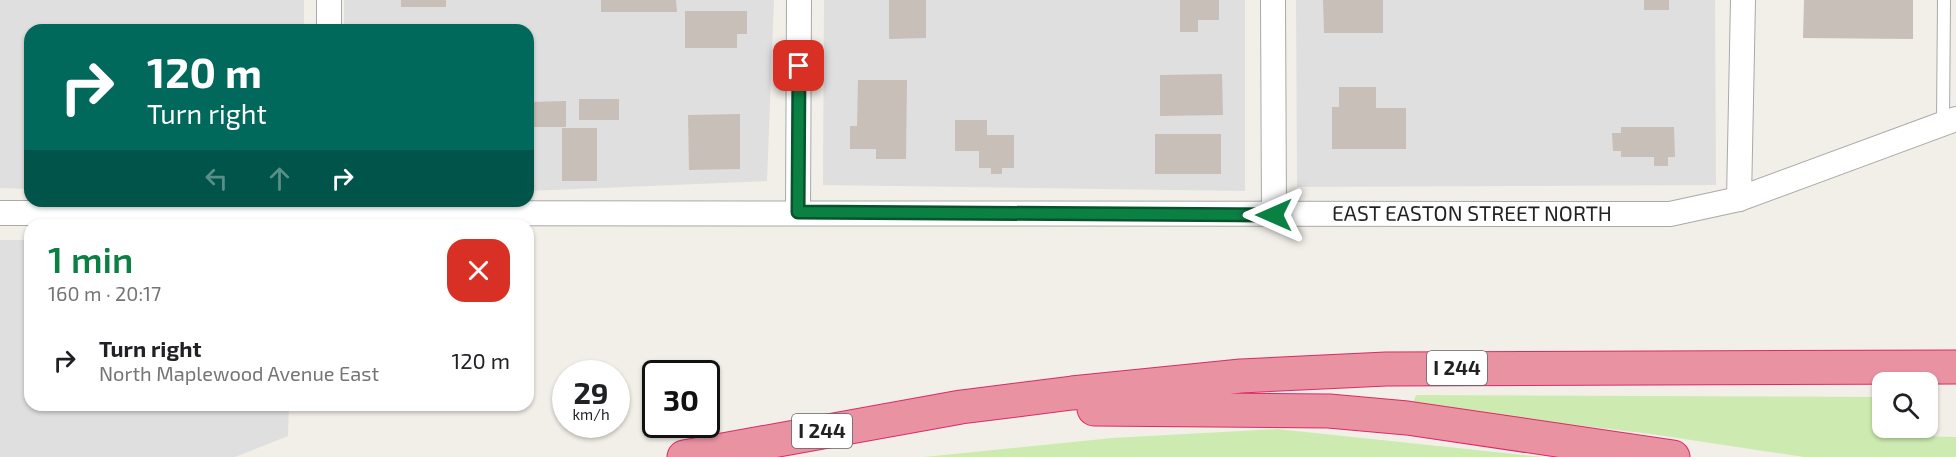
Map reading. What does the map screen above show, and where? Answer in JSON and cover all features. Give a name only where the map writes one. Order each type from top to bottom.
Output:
[{"type":"highway","name":"I 244","points":[[684,457],[961,407],[1240,376],[1386,369],[1956,367]]},
{"type":"highway","points":[[961,407],[1329,411],[1407,418],[1673,457]]},
{"type":"street","points":[[329,0],[329,24]]},
{"type":"street","points":[[798,212],[799,0]]},
{"type":"street","points":[[1273,0],[1274,215]]},
{"type":"street","points":[[1739,200],[1743,0]]},
{"type":"street","name":"EAST EASTON STREET NORTH","points":[[0,213],[798,212],[1274,215],[1430,212],[1670,214],[1739,200],[1950,121]]},
{"type":"lane","points":[[1944,0],[1950,121]]},
{"type":"shaded area","points":[[0,0],[304,0],[304,24],[24,24],[24,189],[0,188]]},
{"type":"shaded area","points":[[344,0],[774,0],[767,181],[534,191],[534,24],[344,24]]},
{"type":"shaded area","points":[[824,0],[1245,0],[1245,191],[823,185]]},
{"type":"shaded area","points":[[1296,0],[1715,0],[1716,185],[1297,187]]},
{"type":"shaded area","points":[[0,240],[24,240],[24,411],[289,411],[288,436],[235,457],[0,457]]},
{"type":"green space","points":[[1416,395],[1872,397],[1872,438],[1956,437],[1956,457],[1804,457],[1651,434],[1412,406]]},
{"type":"green space","points":[[1277,429],[1543,457],[924,457],[1112,438]]},
{"type":"building","points":[[401,0],[446,0],[446,7],[401,7]]},
{"type":"building","points":[[601,0],[676,0],[677,12],[601,12]]},
{"type":"building","points":[[889,0],[926,0],[926,38],[889,39]]},
{"type":"building","points":[[1180,0],[1219,0],[1219,20],[1198,20],[1198,32],[1180,32]]},
{"type":"building","points":[[1323,0],[1383,0],[1383,33],[1324,33]]},
{"type":"building","points":[[1644,0],[1669,0],[1669,10],[1644,10]]},
{"type":"building","points":[[1804,0],[1913,0],[1913,39],[1803,38]]},
{"type":"building","points":[[685,11],[747,11],[747,34],[737,34],[737,48],[685,48]]},
{"type":"building","points":[[1222,74],[1223,115],[1160,116],[1160,75]]},
{"type":"building","points":[[858,80],[907,80],[906,159],[876,159],[876,149],[850,149],[850,126],[857,126]]},
{"type":"building","points":[[1339,87],[1376,87],[1376,108],[1406,108],[1406,149],[1332,149],[1332,107],[1339,107]]},
{"type":"building","points":[[579,99],[619,99],[619,120],[579,120]]},
{"type":"building","points":[[566,101],[566,127],[534,127],[534,102]]},
{"type":"building","points":[[740,114],[740,169],[689,170],[688,115]]},
{"type":"building","points":[[955,120],[987,120],[987,135],[1014,135],[1014,168],[1002,168],[1002,174],[991,174],[991,168],[979,168],[979,151],[955,151]]},
{"type":"building","points":[[1621,127],[1674,127],[1675,157],[1668,157],[1668,166],[1654,166],[1654,157],[1621,157],[1621,151],[1613,151],[1612,133],[1621,133]]},
{"type":"building","points":[[562,128],[597,128],[597,181],[562,181]]},
{"type":"building","points":[[1155,134],[1221,134],[1221,174],[1155,174]]},
{"type":"route","points":[[799,66],[798,212],[1274,215]]}]
